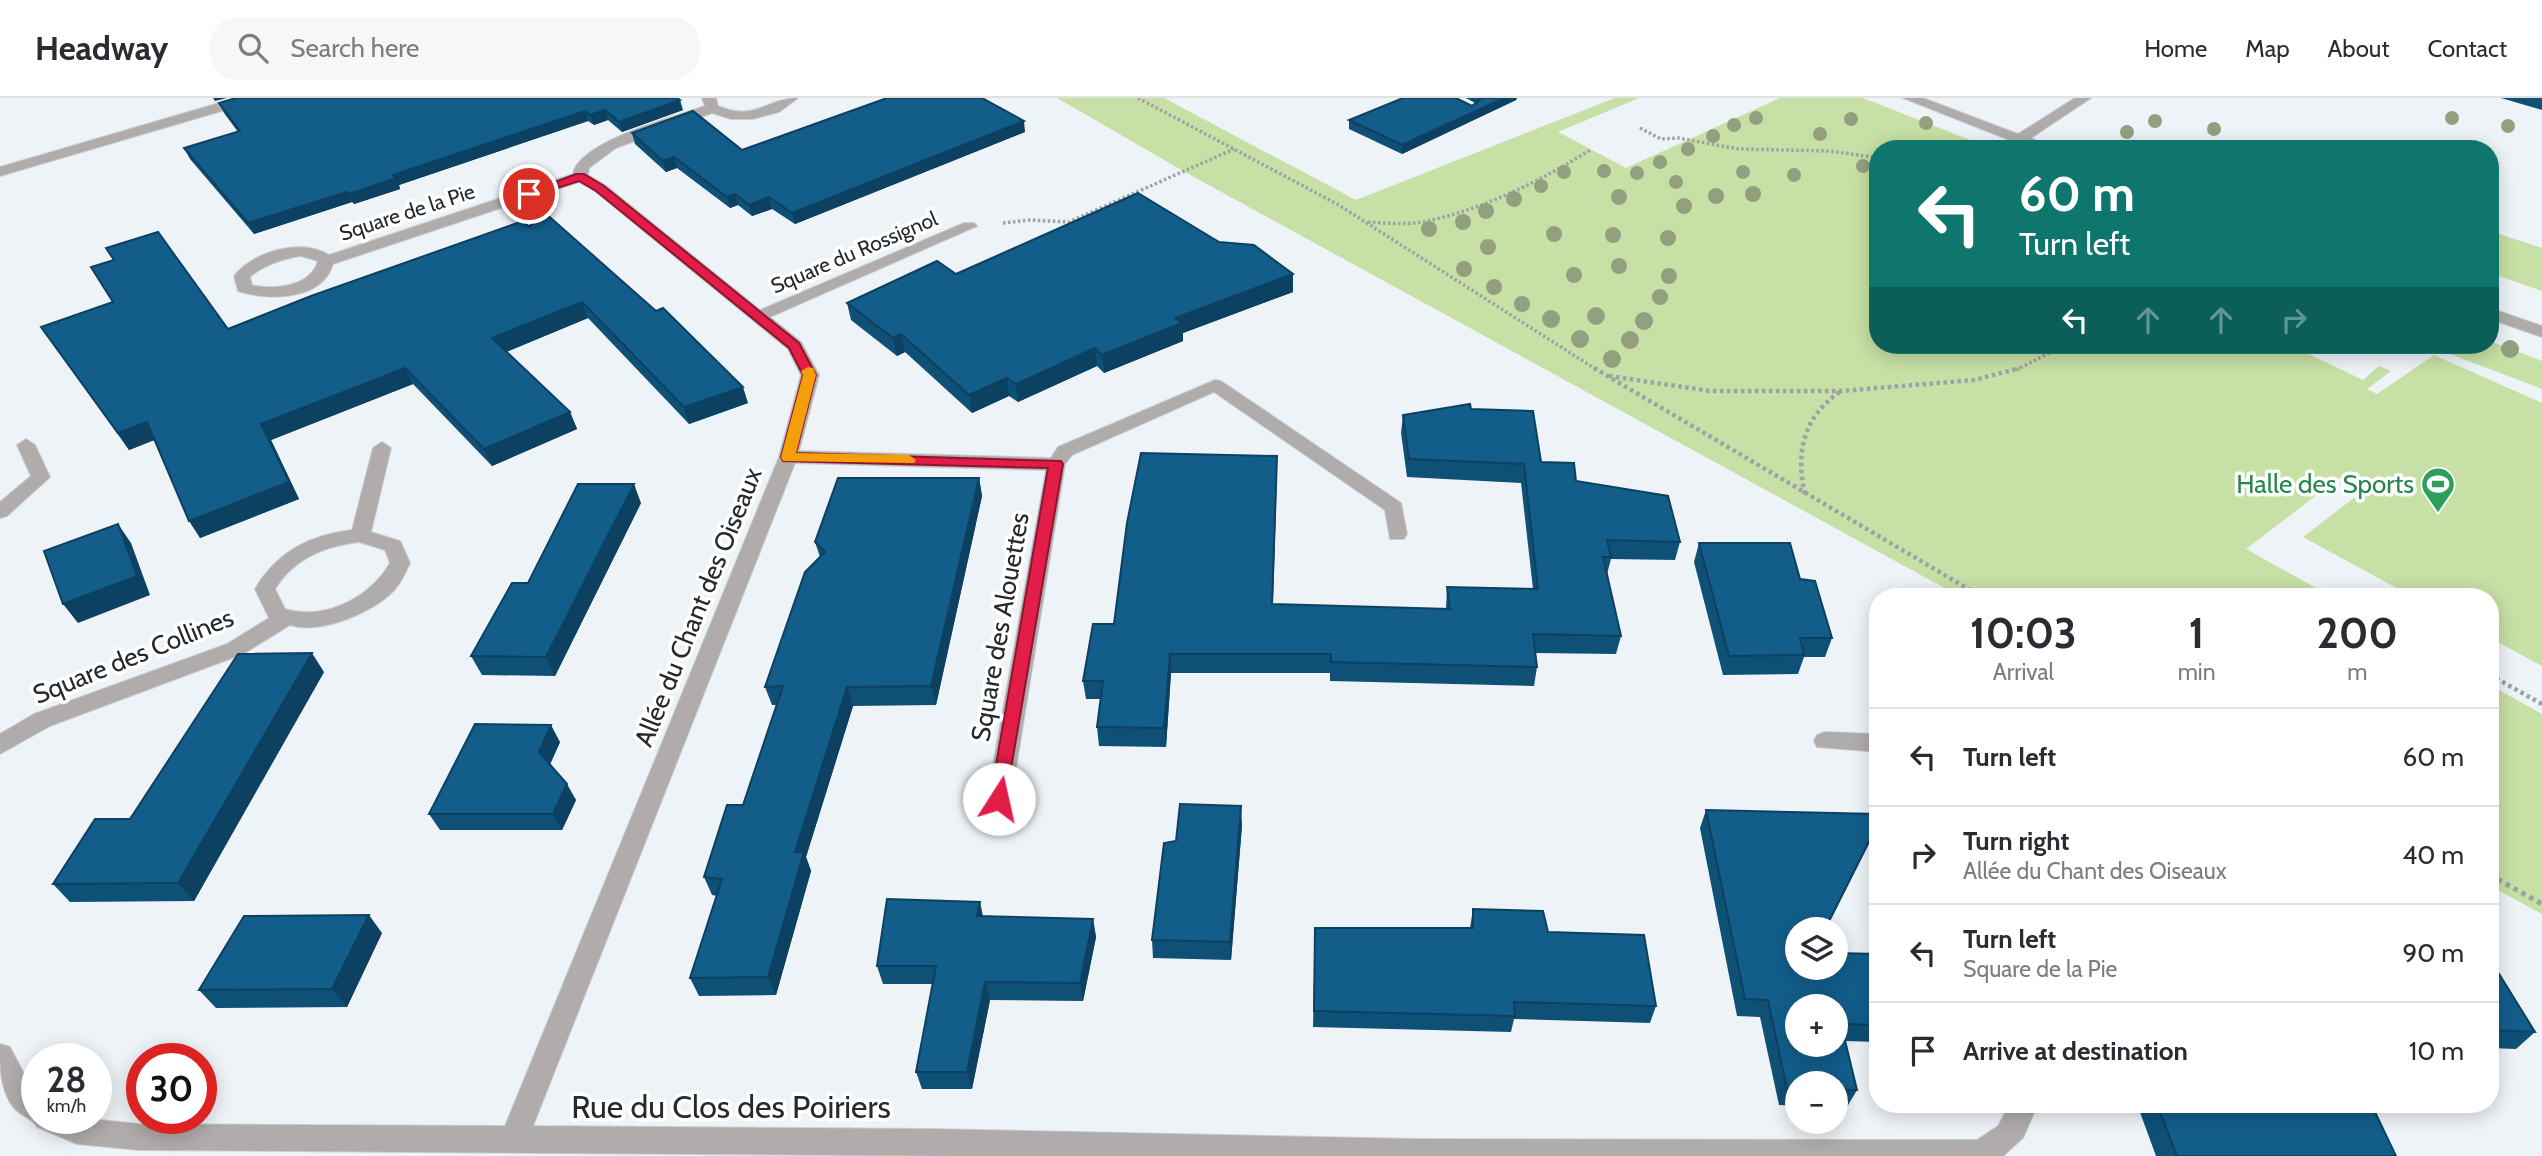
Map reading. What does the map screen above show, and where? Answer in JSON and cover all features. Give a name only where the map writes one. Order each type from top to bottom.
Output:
[{"type":"street","points":[[0,172],[251,98]]},
{"type":"street","points":[[580,177],[582,166],[611,145],[711,103],[720,113],[746,116],[775,109],[791,98]]},
{"type":"street","points":[[1910,98],[2020,139],[2084,98]]},
{"type":"street","name":"Square de la Pie","points":[[326,261],[580,177]]},
{"type":"street","name":"Allée du Chant des Oiseaux","points":[[513,1141],[788,457],[810,375],[795,346],[600,188],[580,177]]},
{"type":"street","name":"Square du Rossignol","points":[[757,317],[969,226]]},
{"type":"street","name":"Square de la Pie","points":[[301,251],[313,252],[326,261],[321,274],[288,290],[262,294],[244,288],[241,283],[242,276],[249,269],[272,256],[301,251]]},
{"type":"street","points":[[2499,316],[2542,332]]},
{"type":"street","points":[[788,457],[1056,464],[1065,451],[1215,386],[1394,507],[1396,534]]},
{"type":"street","points":[[0,512],[41,477],[26,445]]},
{"type":"street","points":[[360,535],[382,448]]},
{"type":"street","name":"Square des Alouettes","points":[[999,799],[1056,464]]},
{"type":"street","name":"Square des Collines","points":[[360,535],[379,537],[393,544],[400,555],[399,569],[390,584],[353,609],[330,617],[307,620],[286,618],[273,611],[266,601],[265,589],[284,563],[300,552],[330,540],[360,535]]},
{"type":"street","name":"Square des Collines","points":[[0,745],[42,720],[235,649],[286,618]]},
{"type":"street","points":[[1825,741],[1869,743]]},
{"type":"street","points":[[0,1056],[21,1096]]},
{"type":"street","name":"Rue du Clos des Poiriers","points":[[108,1134],[139,1137],[933,1149],[1523,1154],[1979,1154],[2000,1143],[2018,1126],[2022,1113]]},
{"type":"path","points":[[1138,98],[1365,221],[1605,375],[1966,588]]},
{"type":"path","points":[[1640,128],[1661,139],[1678,138],[1739,149],[1830,151],[1869,158]]},
{"type":"path","points":[[969,226],[1030,220],[1069,222],[1235,149]]},
{"type":"path","points":[[1365,221],[1420,223],[1436,219],[1526,183],[1578,159],[1590,150]]},
{"type":"path","points":[[1605,375],[1710,391],[1841,391],[1987,377],[2014,371],[2047,354]]},
{"type":"path","points":[[1805,495],[1803,458],[1810,424],[1821,405],[1841,391]]},
{"type":"path","points":[[2499,680],[2542,704]]},
{"type":"path","points":[[2499,880],[2542,904]]},
{"type":"green space","points":[[1057,98],[1164,98],[1356,200],[1615,98],[1639,98],[1558,132],[1626,168],[1780,98],[1863,98],[1970,140],[1869,140],[1869,354],[2309,354],[2363,380],[2379,366],[2391,371],[2367,389],[2377,394],[2434,355],[2542,403],[2542,666],[2499,643],[2499,588],[2396,588],[2303,537],[2363,491],[2339,478],[2246,549],[2316,588],[1945,588],[1185,172]]},
{"type":"green space","points":[[2499,234],[2542,248],[2542,291],[2499,276]]},
{"type":"green space","points":[[2499,344],[2542,361],[2542,389],[2450,354],[2499,354]]},
{"type":"green space","points":[[2499,690],[2542,714],[2542,914],[2499,891]]},
{"type":"building","points":[[236,98],[680,100],[619,122],[605,110],[590,115],[585,111],[393,175],[396,178],[349,194],[347,192],[248,223],[184,148],[240,131],[219,103]]},
{"type":"building","points":[[887,98],[982,98],[1024,121],[792,213],[769,197],[749,205],[735,194],[727,197],[674,157],[663,161],[632,133],[693,111],[742,150]]},
{"type":"building","points":[[1403,98],[1456,98],[1472,106],[1482,98],[1504,98],[1402,145],[1349,120]]},
{"type":"building","points":[[1138,193],[1219,242],[1254,245],[1293,274],[1175,318],[1182,323],[1102,355],[1095,348],[1016,384],[1007,378],[969,395],[901,334],[893,338],[847,303],[937,261],[956,274]]},
{"type":"building","points":[[544,212],[656,311],[663,308],[743,387],[684,407],[582,302],[492,338],[570,412],[484,449],[405,368],[261,424],[289,482],[189,521],[147,422],[118,433],[41,327],[113,302],[91,267],[114,260],[106,248],[158,232],[228,329],[311,296],[523,221],[529,227]]},
{"type":"building","points":[[1470,404],[1471,409],[1533,411],[1541,462],[1574,463],[1576,481],[1668,496],[1680,542],[1607,540],[1611,557],[1603,557],[1621,636],[1533,634],[1537,667],[1331,662],[1331,654],[1170,654],[1164,728],[1097,727],[1103,681],[1083,681],[1093,624],[1114,624],[1127,523],[1141,453],[1277,456],[1272,604],[1450,609],[1447,587],[1538,589],[1524,464],[1409,459],[1403,415]]},
{"type":"building","points":[[838,478],[979,478],[931,686],[847,687],[795,852],[804,852],[768,977],[690,978],[722,879],[704,877],[727,805],[743,805],[783,686],[765,687],[805,572],[825,552],[815,542]]},
{"type":"building","points":[[578,484],[634,484],[546,657],[471,656],[512,583],[528,583]]},
{"type":"building","points":[[118,524],[137,576],[63,604],[44,551]]},
{"type":"building","points":[[1699,543],[1790,543],[1800,579],[1815,581],[1832,638],[1800,638],[1804,655],[1729,656]]},
{"type":"building","points":[[312,653],[178,883],[53,884],[95,819],[130,819],[238,654]]},
{"type":"building","points":[[475,724],[551,725],[539,752],[567,784],[553,814],[429,814]]},
{"type":"building","points":[[1180,804],[1241,806],[1230,942],[1152,940],[1164,843],[1176,841]]},
{"type":"building","points":[[1706,810],[1869,814],[1869,842],[1831,917],[1785,917],[1785,980],[1848,980],[1848,953],[1869,954],[1869,1025],[1848,1024],[1848,994],[1785,994],[1785,1057],[1848,1057],[1848,1053],[1857,1090],[1848,1090],[1848,1071],[1785,1071],[1785,1080],[1768,1000],[1745,999]]},
{"type":"building","points":[[887,899],[980,902],[977,916],[1093,919],[1080,983],[985,982],[967,1072],[916,1072],[936,966],[877,966]]},
{"type":"building","points":[[1473,909],[1543,911],[1548,932],[1644,935],[1656,1006],[1514,1002],[1515,1016],[1314,1011],[1315,928],[1473,928]]},
{"type":"building","points":[[369,915],[332,989],[199,990],[244,916]]},
{"type":"building","points":[[2499,974],[2535,1032],[2499,1030]]},
{"type":"building","points":[[2160,1113],[2375,1113],[2396,1156],[2177,1156]]},
{"type":"slow traffic","points":[[808,371],[810,375],[788,457],[909,460]]},
{"type":"place","name":"Halle des Sports","points":[[2438,514]]},
{"type":"route","points":[[529,194],[580,177],[600,188],[795,346],[810,375],[788,457],[1056,464],[999,799]]}]
